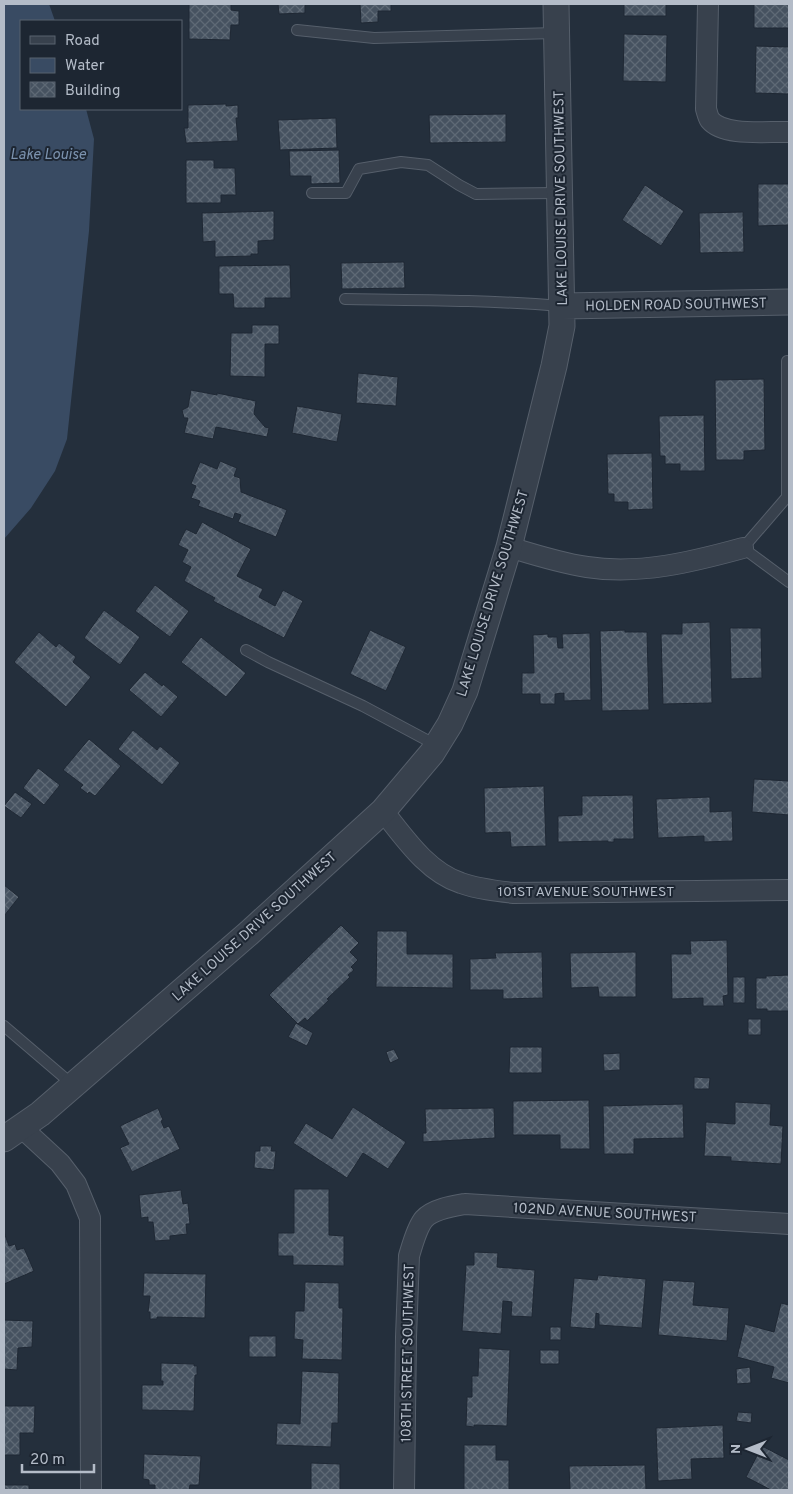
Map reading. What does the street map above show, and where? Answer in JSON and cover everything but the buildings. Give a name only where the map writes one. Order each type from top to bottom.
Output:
[{"type":"street","name":"LAKE LOUISE DRIVE SOUTHWEST","points":[[12,1133],[40,1114],[249,933],[383,810],[409,782],[437,746],[450,724],[465,690],[509,547],[554,366],[562,326],[556,4]]},
{"type":"street","points":[[708,4],[706,109],[709,119],[720,128],[735,131],[789,132]]},
{"type":"street","name":"HOLDEN ROAD SOUTHWEST","points":[[562,306],[789,302]]},
{"type":"street","points":[[509,547],[567,563],[614,569],[637,569],[689,563],[743,548]]},
{"type":"street","name":"101ST AVENUE SOUTHWEST","points":[[383,810],[404,838],[426,861],[459,883],[479,888],[514,893],[789,890]]},
{"type":"street","points":[[12,1133],[60,1163],[76,1184],[90,1218],[91,1490]]},
{"type":"street","name":"102ND AVENUE SOUTHWEST","points":[[424,1219],[444,1208],[465,1204],[789,1224]]},
{"type":"street","name":"108TH STREET SOUTHWEST","points":[[404,1490],[409,1256],[412,1244],[424,1219]]},
{"type":"lane","points":[[296,30],[374,38],[557,33]]},
{"type":"lane","points":[[312,193],[346,192],[359,169],[401,162],[428,165],[476,194],[560,193]]},
{"type":"lane","points":[[344,299],[453,300],[562,306]]},
{"type":"lane","points":[[787,361],[787,497],[743,548],[789,582]]},
{"type":"lane","points":[[246,650],[363,706],[437,746]]},
{"type":"lane","points":[[4,1026],[73,1085]]},
{"type":"water","name":"Lake Louise","points":[[4,4],[49,4],[55,20],[20,20],[20,110],[86,110],[94,139],[89,231],[67,439],[55,471],[31,508],[4,539]]}]
